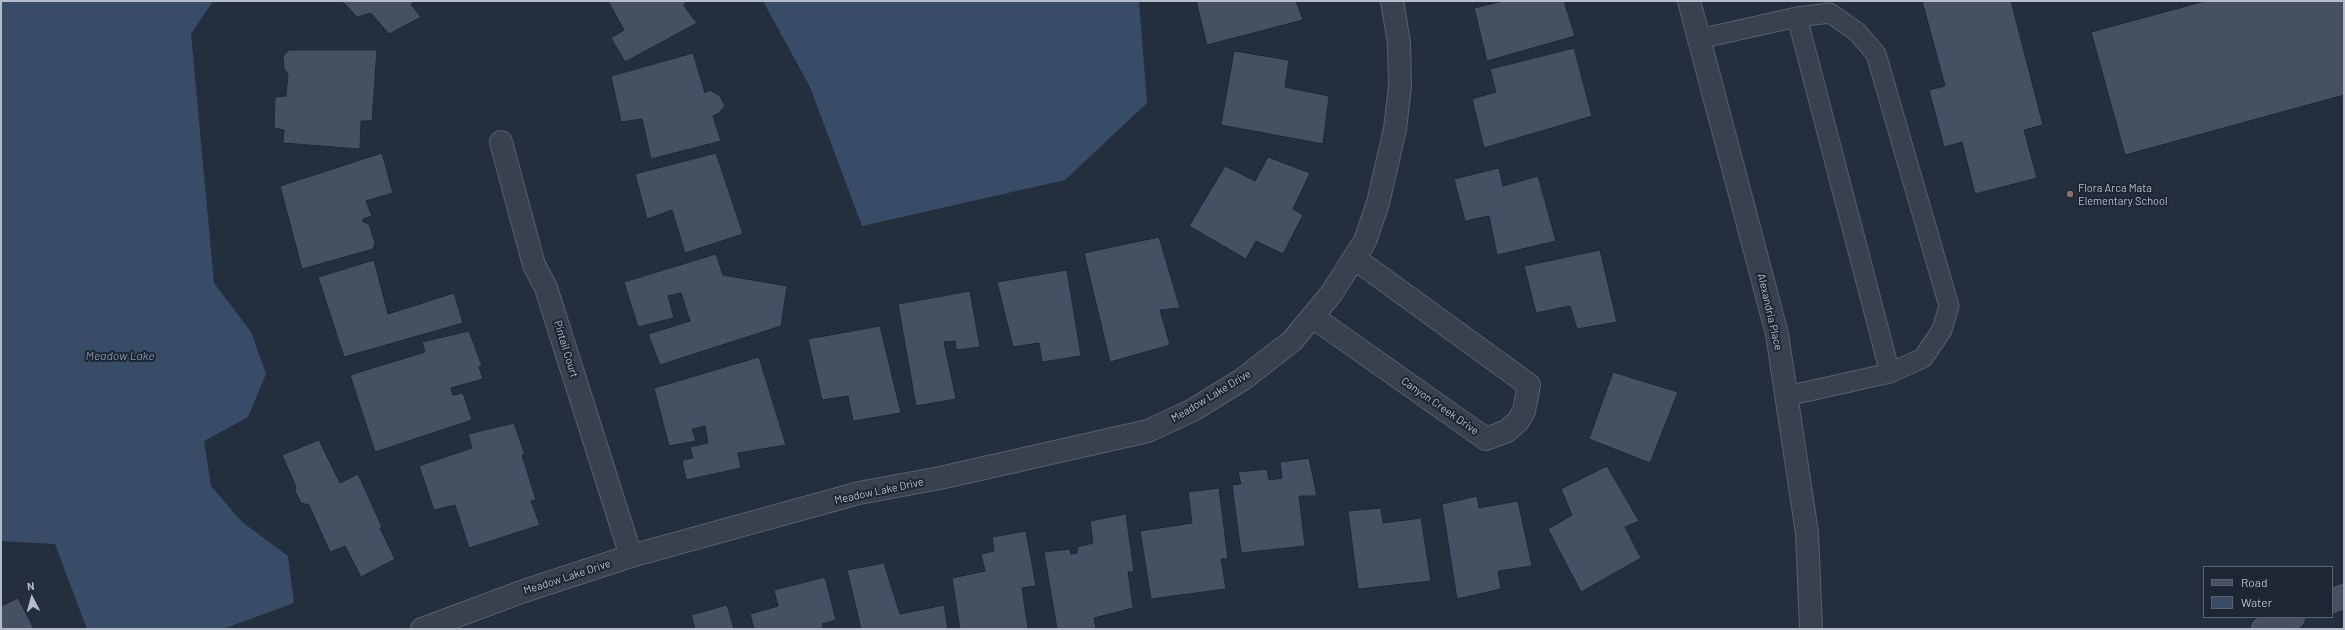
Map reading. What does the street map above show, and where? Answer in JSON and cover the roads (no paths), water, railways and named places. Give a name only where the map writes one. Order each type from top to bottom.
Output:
[{"type":"main road","points":[[2333,601],[2344,596]]},
{"type":"main road","points":[[2263,629],[2290,618]]},
{"type":"street","points":[[1313,317],[1331,294],[1365,241],[1378,203],[1395,130],[1400,86],[1399,50],[1392,1]]},
{"type":"street","name":"Alexandria Place","points":[[1689,1],[1777,334],[1807,533],[1811,629]]},
{"type":"street","name":"Pintail Court","points":[[501,142],[534,265],[546,288],[631,556]]},
{"type":"street","name":"Canyon Creek Drive","points":[[1313,317],[1486,438],[1507,431],[1518,421],[1524,411],[1529,385],[1354,258]]},
{"type":"street","name":"Meadow Lake Drive","points":[[422,629],[524,591],[631,556],[858,493],[940,478],[1148,432],[1193,410],[1243,379],[1292,341],[1313,317]]},
{"type":"lane","points":[[1699,40],[1797,16],[1830,13],[1857,32],[1876,54],[1949,306],[1942,330],[1923,358],[1890,373],[1787,396]]},
{"type":"lane","points":[[1797,16],[1890,373]]},
{"type":"water","name":"Meadow Lake","points":[[1,1],[213,1],[191,34],[214,283],[251,332],[266,374],[248,417],[204,441],[211,486],[242,522],[288,556],[294,603],[223,629],[87,629],[55,544],[1,541]]},
{"type":"water","points":[[763,1],[1139,1],[1147,103],[1065,180],[862,226],[810,87]]},
{"type":"place","name":"Flora Arca Mata Elementary School","points":[[2070,194]]}]
